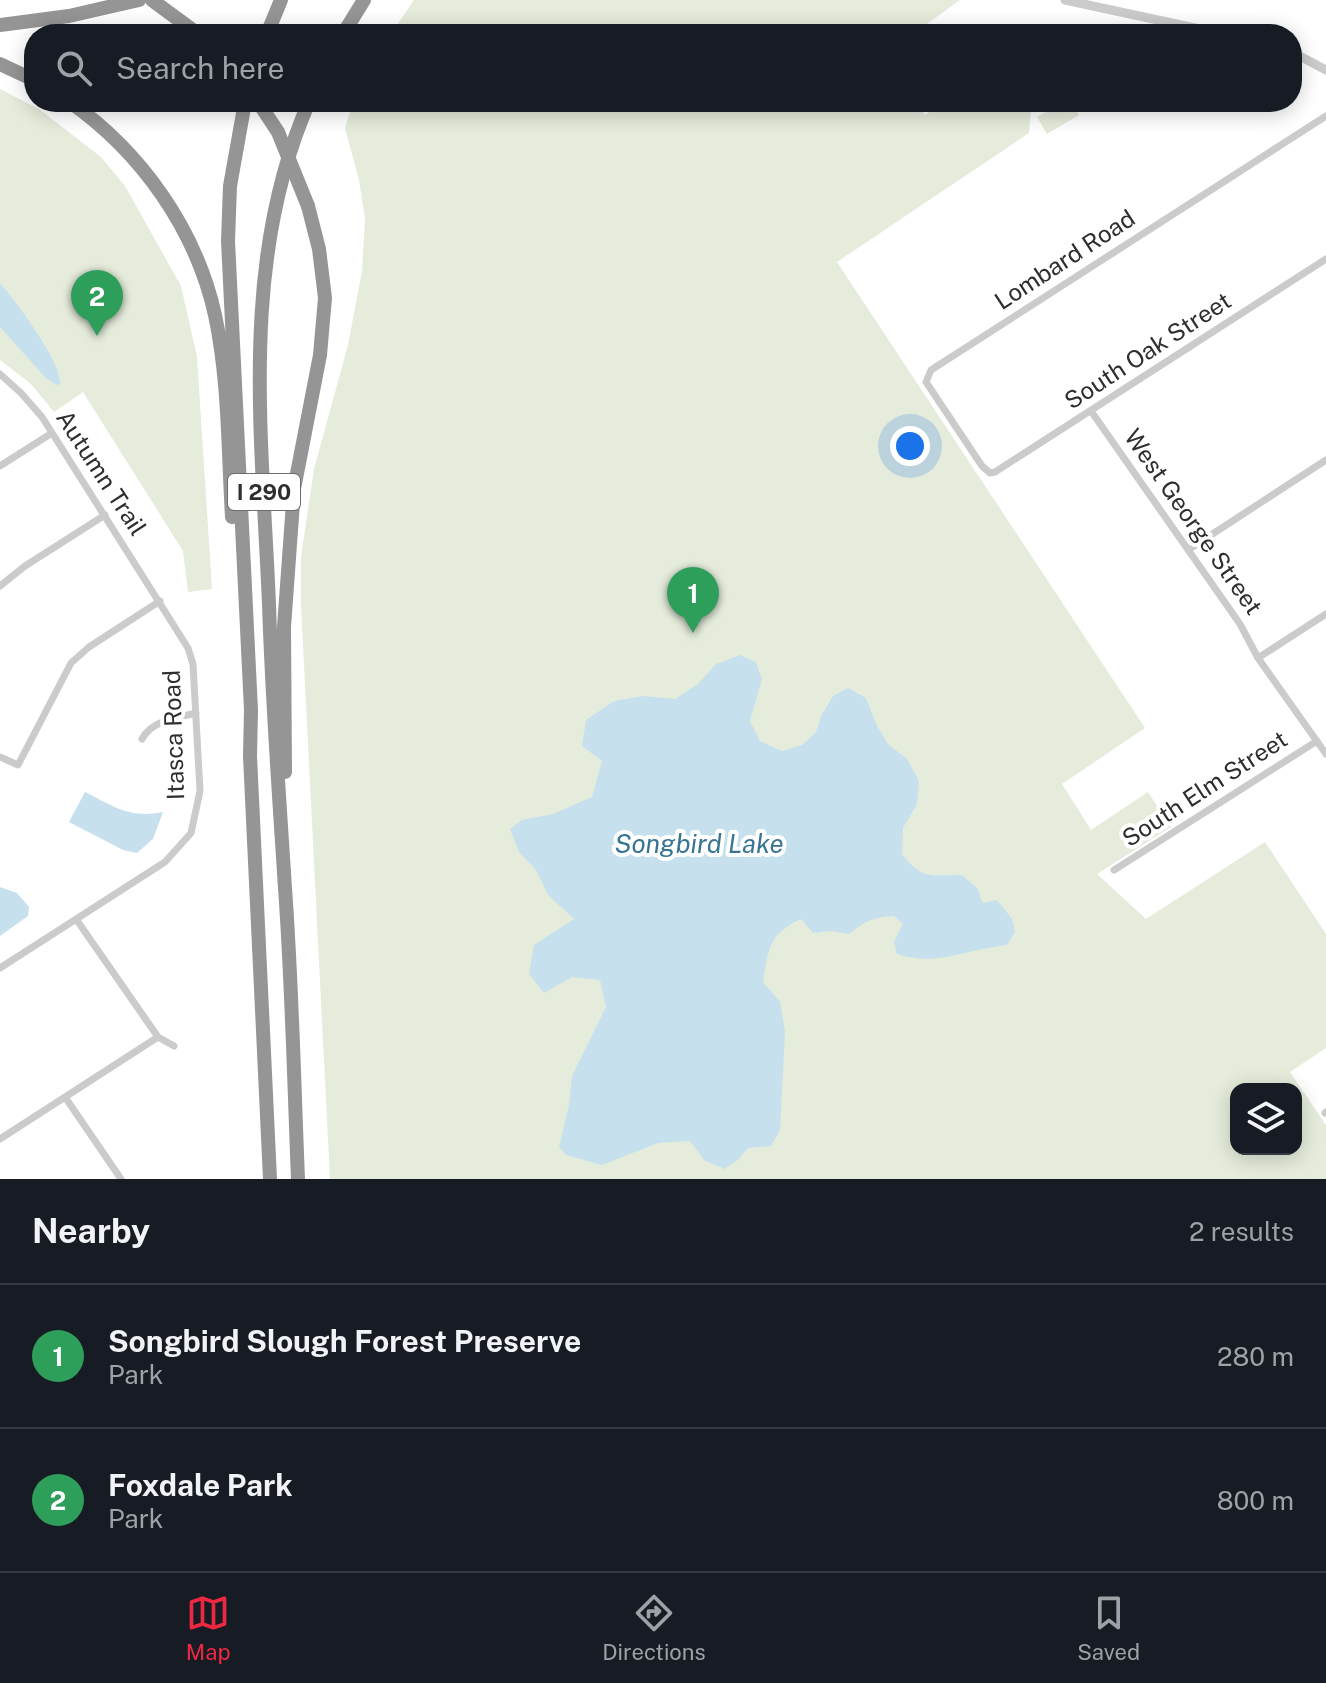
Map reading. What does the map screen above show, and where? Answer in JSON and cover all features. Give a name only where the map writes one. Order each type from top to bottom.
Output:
[{"type":"highway","points":[[0,25],[69,16],[139,0]]},
{"type":"highway","points":[[152,0],[184,24]]},
{"type":"highway","points":[[271,24],[281,0]]},
{"type":"highway","points":[[349,24],[364,0]]},
{"type":"highway","points":[[0,64],[24,75]]},
{"type":"highway","points":[[84,112],[100,124],[156,186],[178,219],[206,284],[221,351],[241,682],[250,756]]},
{"type":"highway","name":"I 290","points":[[243,112],[230,186],[228,241],[270,1179]]},
{"type":"highway","points":[[265,112],[278,132],[308,206],[319,249],[325,298],[320,355],[294,489],[284,627],[285,888]]},
{"type":"highway","name":"I 290","points":[[298,1179],[258,354],[263,275],[270,227],[284,173],[305,112]]},
{"type":"street","points":[[1065,0],[1177,24]]},
{"type":"street","points":[[1302,57],[1326,70]]},
{"type":"street","name":"Lombard Road","points":[[990,473],[982,466],[928,386],[928,374],[1326,116]]},
{"type":"street","name":"South Oak Street","points":[[990,473],[1326,259]]},
{"type":"street","name":"Autumn Trail","points":[[0,374],[27,399],[52,433],[160,601]]},
{"type":"street","name":"West George Street","points":[[1091,411],[1240,624],[1258,658],[1326,754]]},
{"type":"street","points":[[0,466],[52,433]]},
{"type":"street","points":[[1188,550],[1326,460]]},
{"type":"street","points":[[0,586],[25,566],[105,515]]},
{"type":"street","points":[[0,757],[18,765],[71,663],[89,647],[160,601]]},
{"type":"street","name":"Itasca Road","points":[[0,968],[165,862],[191,833],[200,791],[193,664],[188,648],[160,601]]},
{"type":"street","points":[[1258,658],[1326,614]]},
{"type":"street","points":[[142,739],[160,722],[196,713]]},
{"type":"street","name":"South Elm Street","points":[[1114,870],[1317,741]]},
{"type":"street","points":[[76,919],[158,1037],[174,1046]]},
{"type":"street","points":[[0,1139],[158,1037]]},
{"type":"street","points":[[65,1097],[121,1179]]},
{"type":"green space","points":[[414,0],[960,0],[927,24],[398,24]]},
{"type":"green space","points":[[0,89],[24,101],[24,112],[43,112],[101,157],[125,186],[181,286],[197,357],[212,589],[188,592],[183,551],[83,392],[54,412],[31,384],[0,360]]},
{"type":"green space","points":[[350,112],[923,112],[925,115],[929,112],[1031,112],[1029,133],[837,262],[1145,728],[1062,784],[1091,830],[1148,792],[1171,827],[1097,874],[1146,919],[1265,842],[1326,934],[1326,1048],[1290,1072],[1297,1083],[1230,1083],[1230,1155],[1302,1155],[1302,1090],[1326,1125],[1326,1179],[330,1179],[301,557],[314,469],[348,345],[362,271],[365,218],[345,128]]},
{"type":"green space","points":[[1046,112],[1077,112],[1079,115],[1047,134],[1037,117]]},
{"type":"water","points":[[0,283],[46,348],[60,384],[56,385],[45,377],[0,327]]},
{"type":"water","name":"Songbird Lake","points":[[740,655],[756,662],[762,679],[750,721],[760,741],[782,751],[802,745],[816,732],[833,696],[848,688],[866,698],[888,744],[907,759],[919,781],[917,804],[903,828],[902,854],[922,873],[962,875],[977,888],[983,903],[997,900],[1012,919],[1015,932],[1007,945],[926,959],[897,954],[894,942],[903,924],[894,916],[870,920],[849,934],[831,931],[813,933],[801,919],[776,937],[763,982],[780,1002],[785,1031],[780,1130],[771,1146],[748,1148],[724,1169],[704,1160],[690,1141],[658,1143],[602,1165],[566,1155],[559,1147],[572,1076],[606,1007],[600,980],[572,977],[544,993],[529,974],[534,945],[574,919],[548,895],[536,870],[519,852],[510,829],[522,820],[553,814],[592,797],[602,761],[582,746],[586,720],[614,701],[643,696],[675,699],[698,684],[716,664]]},
{"type":"water","points":[[85,792],[131,812],[163,812],[153,839],[137,853],[123,850],[69,822]]},
{"type":"water","points":[[0,887],[17,893],[29,907],[28,916],[0,936]]},
{"type":"place","name":"Foxdale Park","points":[[97,336]]},
{"type":"place","name":"Songbird Slough Forest Preserve","points":[[693,633]]}]
